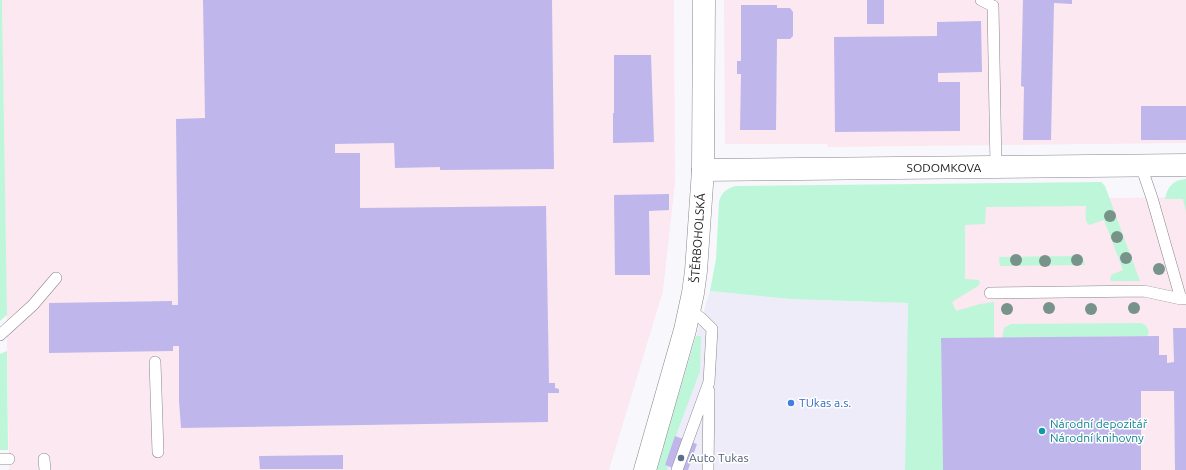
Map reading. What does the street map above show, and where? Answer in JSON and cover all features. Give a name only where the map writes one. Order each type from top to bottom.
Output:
[{"type":"street","name":"ŠTĚRBOHOLSKÁ","points":[[645,470],[690,310],[696,278],[703,170],[704,0]]},
{"type":"street","name":"SODOMKOVA","points":[[703,170],[1186,165]]},
{"type":"lane","points":[[981,0],[993,6],[996,168]]},
{"type":"lane","points":[[990,293],[1144,291],[1183,299],[1141,166]]},
{"type":"lane","points":[[0,336],[33,306],[56,278]]},
{"type":"lane","points":[[690,310],[712,329],[709,382],[708,470]]},
{"type":"lane","points":[[155,362],[158,452]]},
{"type":"lane","points":[[676,470],[709,382]]},
{"type":"lane","points":[[44,459],[45,470]]},
{"type":"shaded area","points":[[2,0],[674,0],[675,183],[663,291],[609,470],[9,470]]},
{"type":"shaded area","points":[[724,0],[1186,0],[1186,143],[828,147],[827,144],[725,144]]},
{"type":"shaded area","points":[[916,193],[1116,198],[1186,197],[1186,470],[905,470]]},
{"type":"shaded area","name":"TUkas a.s.","points":[[710,291],[790,299],[908,303],[905,470],[656,470]]},
{"type":"green space","points":[[0,0],[2,0],[7,315],[0,321]]},
{"type":"green space","points":[[1186,179],[1186,212],[1183,199],[1165,199],[1167,191],[1171,185]]},
{"type":"green space","points":[[1101,182],[1105,186],[1140,281],[1110,280],[1111,275],[1123,270],[1104,220],[1089,225],[1086,219],[1086,206],[986,207],[985,224],[965,225],[965,279],[979,280],[980,283],[978,286],[952,302],[956,311],[980,304],[994,302],[994,338],[941,338],[943,470],[905,470],[908,303],[790,299],[710,291],[716,259],[719,202],[724,192],[735,186]]},
{"type":"green space","points":[[1082,256],[1085,265],[1000,266],[999,257]]},
{"type":"green space","points":[[1141,323],[1148,328],[1148,336],[1002,338],[1004,328],[1011,324]]},
{"type":"green space","points":[[696,336],[701,336],[700,371],[665,465],[668,467],[667,470],[656,470]]},
{"type":"green space","points":[[7,351],[8,450],[0,450],[0,354]]},
{"type":"building","points":[[203,0],[552,0],[554,169],[440,170],[440,167],[395,168],[394,143],[335,144],[335,153],[360,153],[360,208],[546,206],[549,383],[555,383],[555,388],[559,389],[559,393],[548,393],[548,422],[181,428],[179,401],[179,346],[173,346],[173,351],[49,353],[49,303],[172,301],[172,305],[178,305],[176,119],[205,118]]},
{"type":"building","points":[[867,0],[884,0],[884,24],[867,24]]},
{"type":"building","points":[[1023,0],[1072,0],[1072,4],[1054,3],[1051,140],[1023,140],[1024,87],[1021,86]]},
{"type":"building","points":[[741,5],[777,5],[777,8],[790,8],[793,12],[793,36],[790,39],[777,39],[776,130],[740,130],[741,74],[737,74],[737,61],[741,61]]},
{"type":"building","points":[[981,21],[982,72],[938,73],[938,82],[960,82],[960,131],[835,132],[834,37],[937,36],[937,22]]},
{"type":"building","points":[[614,55],[651,55],[654,142],[613,143]]},
{"type":"building","points":[[1141,106],[1186,106],[1186,140],[1141,140]]},
{"type":"building","points":[[669,194],[669,210],[649,211],[650,275],[615,275],[614,195]]},
{"type":"building","name":"Národní depozitář Národní knihovny","points":[[1173,328],[1186,328],[1186,470],[1175,470],[1174,391],[1141,391],[1141,470],[943,470],[941,338],[1159,336],[1159,355],[1167,355],[1167,363],[1174,362]]},
{"type":"building","points":[[675,436],[697,444],[688,470],[678,470],[665,465]]},
{"type":"building","points":[[343,455],[343,469],[260,469],[259,456]]},
{"type":"place","name":"TUkas a.s.","points":[[791,403]]},
{"type":"place","name":"Národní depozitář Národní knihovny","points":[[1042,431]]},
{"type":"place","name":"Auto Tukas","points":[[681,458]]}]
